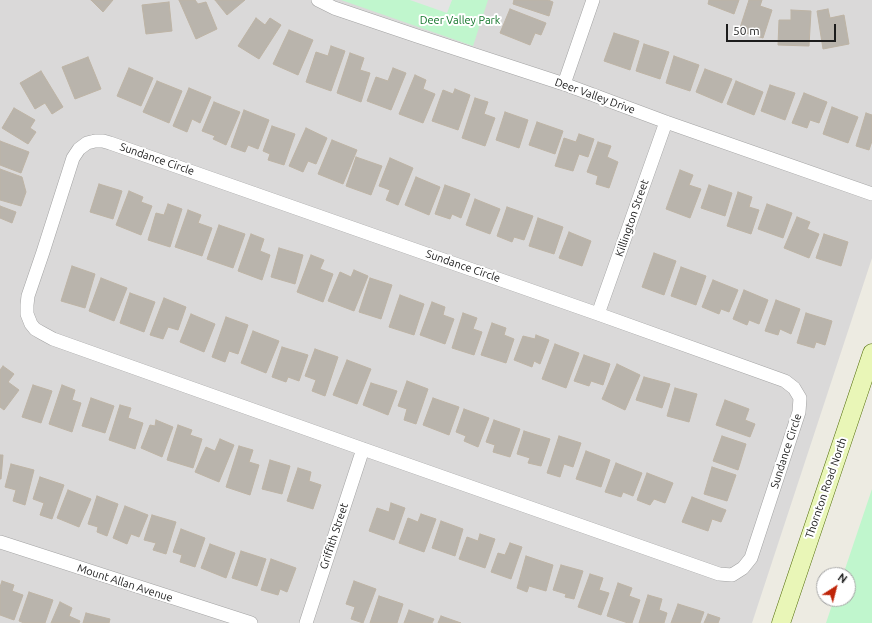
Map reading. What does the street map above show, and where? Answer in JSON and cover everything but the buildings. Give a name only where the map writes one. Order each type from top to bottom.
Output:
[{"type":"main road","name":"Thornton Road North","points":[[781,623],[872,353]]},
{"type":"street","name":"Deer Valley Drive","points":[[318,0],[334,8],[564,84],[666,122],[872,194]]},
{"type":"street","points":[[564,84],[592,0]]},
{"type":"street","name":"Killington Street","points":[[598,314],[666,122]]},
{"type":"street","name":"Sundance Circle","points":[[96,141],[110,143],[785,381],[794,388],[800,398],[799,412],[751,558],[743,568],[732,575],[719,574],[363,449],[53,338],[35,329],[27,314],[28,296],[73,158],[79,149],[96,141]]},
{"type":"street","name":"Griffith Street","points":[[306,623],[363,449]]},
{"type":"street","name":"Mount Allan Avenue","points":[[0,542],[251,623]]},
{"type":"shaded area","points":[[0,0],[872,0],[872,258],[752,623],[0,623]]},
{"type":"shaded area","points":[[410,0],[452,0],[447,13]]},
{"type":"green space","name":"Deer Valley Park","points":[[341,0],[488,0],[473,46]]},
{"type":"green space","points":[[872,489],[872,623],[826,623],[831,607],[856,607],[856,567],[846,567]]}]
